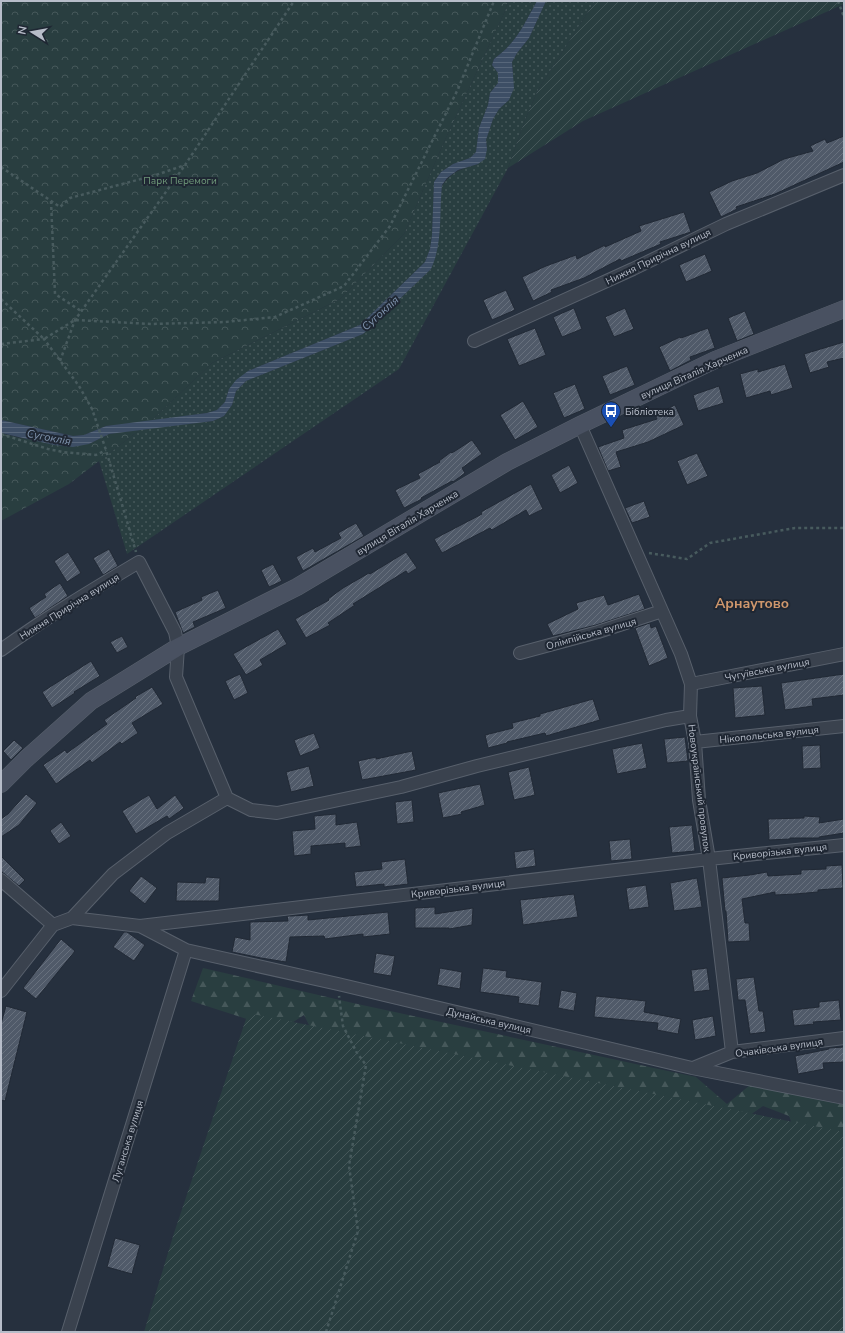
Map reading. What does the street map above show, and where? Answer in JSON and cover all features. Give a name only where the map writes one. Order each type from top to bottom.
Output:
[{"type":"street","name":"Нижня Прирічна вулиця","points":[[474,342],[634,269],[726,224],[844,175]]},
{"type":"street","name":"вулиця Віталія Харченка","points":[[1,784],[26,759],[91,701],[178,647],[297,587],[507,462],[715,360],[844,310]]},
{"type":"street","name":"Новоукраїнський провулок","points":[[580,425],[681,654],[691,684],[690,716],[695,742],[699,800],[709,858],[732,1052]]},
{"type":"street","name":"Нижня Прирічна вулиця","points":[[1,650],[82,596],[139,562]]},
{"type":"street","points":[[139,562],[175,632],[178,647],[176,677],[227,798],[251,810],[277,813],[401,787],[477,766],[651,723],[690,716]]},
{"type":"street","name":"Олімпійська вулиця","points":[[520,653],[598,632],[662,611]]},
{"type":"street","name":"Чугуївська вулиця","points":[[691,684],[844,654]]},
{"type":"street","name":"Нікопольська вулиця","points":[[695,742],[844,726]]},
{"type":"street","points":[[1,992],[53,926],[72,918],[113,874],[167,833],[227,798]]},
{"type":"street","name":"Криворізька вулиця","points":[[72,918],[140,926],[709,858],[844,845]]},
{"type":"street","points":[[1,880],[53,926]]},
{"type":"street","name":"Дунайська вулиця","points":[[140,926],[186,950],[338,984],[692,1068],[844,1098]]},
{"type":"street","name":"Луганська вулиця","points":[[68,1332],[186,950]]},
{"type":"street","name":"Очаківська вулиця","points":[[692,1068],[732,1052],[844,1038]]},
{"type":"path","points":[[60,361],[75,320],[185,164],[294,1]]},
{"type":"path","points":[[1,344],[44,340],[75,320],[152,324],[225,322],[275,317],[344,286],[390,226],[458,90],[494,1]]},
{"type":"path","points":[[838,1],[844,17]]},
{"type":"path","points":[[1,168],[60,207],[70,198],[156,175],[185,164]]},
{"type":"path","points":[[50,200],[55,294],[81,311]]},
{"type":"path","points":[[1,299],[44,340],[79,386],[92,409],[106,448],[139,562]]},
{"type":"path","points":[[1,434],[48,449],[64,452],[96,455],[106,448]]},
{"type":"path","points":[[634,550],[687,559],[710,543],[795,528],[844,528]]},
{"type":"path","points":[[326,1332],[358,1230],[349,1166],[366,1065],[357,1053],[343,1026],[338,984]]},
{"type":"green space","name":"Парк Перемоги","points":[[1,1],[508,1],[505,11],[444,142],[404,234],[340,299],[212,363],[151,421],[106,426],[84,435],[73,436],[1,420]]},
{"type":"green space","points":[[508,1],[537,1],[514,40],[494,59],[492,65],[498,73],[498,83],[490,93],[488,105],[479,128],[476,152],[470,158],[453,164],[441,172],[434,182],[432,235],[430,249],[425,262],[360,325],[248,371],[229,389],[225,402],[217,410],[207,413],[151,421],[212,363],[340,299],[404,234],[444,142],[505,11]]},
{"type":"green space","points":[[546,1],[595,1],[538,90],[525,120],[508,168],[399,369],[127,554],[99,461],[141,429],[213,421],[224,416],[232,405],[236,391],[246,381],[363,334],[431,269],[442,186],[450,177],[462,169],[478,164],[487,149],[486,140],[493,119],[499,109],[509,100],[513,73],[512,62],[529,38]]},
{"type":"green space","points":[[595,1],[844,1],[844,4],[583,121],[508,168],[525,120],[538,90]]},
{"type":"green space","points":[[141,429],[69,484],[1,521],[1,433],[20,438],[89,444],[109,434]]},
{"type":"green space","points":[[203,968],[353,1003],[696,1077],[727,1104],[750,1085],[844,1105],[844,1142],[795,1132],[789,1116],[763,1106],[743,1120],[315,1037],[304,1015],[281,1030],[191,1001]]},
{"type":"green space","points":[[248,1013],[844,1132],[844,1332],[144,1332],[174,1233]]},
{"type":"water","name":"Сугоклія","points":[[537,1],[546,1],[529,38],[512,62],[514,88],[509,100],[499,109],[493,119],[486,140],[487,149],[485,159],[478,164],[458,170],[447,178],[442,185],[439,239],[435,259],[431,269],[363,334],[246,381],[236,391],[232,405],[224,416],[213,421],[109,434],[89,444],[73,447],[54,445],[1,433],[1,420],[73,436],[84,435],[106,426],[207,413],[217,410],[225,402],[229,389],[236,380],[248,371],[360,325],[425,262],[430,249],[432,235],[434,182],[441,172],[453,164],[470,158],[476,152],[479,128],[488,105],[490,93],[498,83],[498,73],[492,65],[494,59],[514,40]]},
{"type":"building","points":[[844,136],[844,162],[775,194],[736,207],[737,209],[721,217],[709,192],[732,181],[757,173],[784,159],[813,151],[810,146],[825,139],[827,143]]},
{"type":"building","points":[[684,212],[691,232],[660,242],[661,244],[621,261],[620,259],[584,278],[551,290],[552,292],[533,301],[522,277],[576,255],[577,259],[605,245],[605,247],[641,231],[639,226]]},
{"type":"building","points":[[705,254],[712,271],[686,282],[679,265]]},
{"type":"building","points":[[506,290],[515,310],[492,320],[483,300]]},
{"type":"building","points":[[574,308],[582,329],[562,337],[553,317]]},
{"type":"building","points":[[625,308],[634,329],[614,337],[605,317]]},
{"type":"building","points":[[745,311],[754,334],[737,341],[728,318]]},
{"type":"building","points":[[535,328],[546,355],[519,366],[507,339]]},
{"type":"building","points":[[708,328],[715,348],[690,357],[691,360],[670,371],[659,347],[680,337],[681,338]]},
{"type":"building","points":[[844,342],[844,358],[827,362],[829,367],[810,373],[804,354]]},
{"type":"building","points":[[785,364],[793,388],[771,395],[770,391],[746,398],[740,374],[758,369],[758,372]]},
{"type":"building","points":[[627,366],[635,385],[610,395],[602,376]]},
{"type":"building","points":[[575,384],[585,409],[564,418],[553,393]]},
{"type":"building","points":[[719,386],[724,403],[698,411],[693,395]]},
{"type":"building","points":[[523,401],[538,427],[515,440],[500,415]]},
{"type":"building","points":[[675,405],[684,425],[648,442],[616,452],[621,467],[608,471],[598,447],[624,438],[622,430],[657,419],[655,415]]},
{"type":"building","points":[[472,440],[482,454],[462,468],[465,473],[453,482],[452,481],[404,508],[395,490],[420,478],[418,474],[440,462],[439,461],[451,452],[452,453]]},
{"type":"building","points":[[697,453],[708,476],[687,485],[677,461]]},
{"type":"building","points":[[569,465],[578,483],[560,493],[551,475]]},
{"type":"building","points":[[531,484],[543,509],[529,516],[526,510],[492,530],[490,528],[442,553],[434,539],[482,514],[481,512]]},
{"type":"building","points":[[644,501],[650,517],[632,523],[625,508]]},
{"type":"building","points":[[356,523],[364,536],[303,571],[296,557],[313,548],[315,552],[341,538],[338,533]]},
{"type":"building","points":[[109,549],[118,566],[103,575],[93,558]]},
{"type":"building","points":[[68,552],[81,573],[67,582],[54,561]]},
{"type":"building","points":[[406,552],[417,568],[408,574],[406,571],[353,604],[355,605],[328,623],[330,625],[306,638],[295,619],[329,600],[328,599],[343,588],[369,573],[370,574]]},
{"type":"building","points":[[273,564],[282,581],[269,587],[261,570]]},
{"type":"building","points":[[60,583],[68,596],[35,618],[29,608],[46,597],[44,594]]},
{"type":"building","points":[[218,590],[226,608],[193,622],[195,627],[183,633],[175,612],[202,600],[201,597]]},
{"type":"building","points":[[639,594],[645,609],[596,625],[553,636],[547,624],[578,609],[576,603],[604,595],[608,605]]},
{"type":"building","points":[[650,623],[651,628],[656,626],[668,658],[649,666],[635,628]]},
{"type":"building","points":[[278,629],[287,644],[260,660],[263,665],[246,675],[233,654]]},
{"type":"building","points":[[122,636],[128,647],[117,653],[110,642]]},
{"type":"building","points":[[91,661],[100,676],[52,708],[42,692]]},
{"type":"building","points":[[240,674],[248,693],[234,700],[225,681]]},
{"type":"building","points":[[844,674],[844,695],[812,699],[813,706],[785,710],[781,683]]},
{"type":"building","points":[[762,686],[765,715],[735,718],[733,688]]},
{"type":"building","points":[[152,687],[163,704],[132,723],[138,733],[122,744],[120,742],[92,763],[90,760],[56,784],[43,765],[65,750],[67,753],[107,724],[104,720],[136,698],[135,697]]},
{"type":"building","points":[[593,699],[600,720],[546,736],[545,733],[488,748],[485,735],[513,728],[512,723],[540,716],[540,714]]},
{"type":"building","points":[[314,733],[320,748],[300,756],[294,740]]},
{"type":"building","points":[[685,737],[688,761],[667,763],[664,739]]},
{"type":"building","points":[[14,740],[23,748],[11,760],[3,751]]},
{"type":"building","points":[[642,743],[647,768],[617,774],[612,749]]},
{"type":"building","points":[[820,745],[821,768],[803,769],[802,746]]},
{"type":"building","points":[[412,751],[416,770],[362,780],[358,761],[376,757],[376,759]]},
{"type":"building","points":[[309,766],[314,786],[291,792],[286,772]]},
{"type":"building","points":[[529,767],[535,795],[514,800],[508,772]]},
{"type":"building","points":[[480,784],[485,805],[461,812],[462,814],[443,818],[438,793]]},
{"type":"building","points":[[26,794],[37,803],[19,825],[1,837],[1,819],[8,814]]},
{"type":"building","points":[[149,795],[157,809],[175,795],[184,808],[169,819],[167,816],[136,834],[122,811]]},
{"type":"building","points":[[412,800],[414,822],[397,824],[395,802]]},
{"type":"building","points":[[336,814],[336,825],[357,822],[361,846],[345,848],[345,843],[311,846],[311,854],[294,856],[292,831],[315,829],[314,816]]},
{"type":"building","points":[[804,816],[820,817],[819,823],[844,819],[844,833],[819,838],[769,840],[768,819],[804,818]]},
{"type":"building","points":[[61,822],[71,836],[59,844],[50,831]]},
{"type":"building","points":[[692,825],[695,851],[672,853],[669,827]]},
{"type":"building","points":[[630,839],[632,859],[611,861],[609,841]]},
{"type":"building","points":[[534,849],[536,866],[516,869],[514,852]]},
{"type":"building","points":[[1,856],[25,880],[19,886],[1,871]]},
{"type":"building","points":[[405,859],[408,884],[384,887],[384,884],[356,887],[354,872],[382,869],[381,862]]},
{"type":"building","points":[[842,865],[843,888],[795,894],[775,895],[775,892],[742,899],[745,923],[749,923],[750,941],[728,942],[722,878],[767,872],[768,876],[801,874],[801,870],[826,869],[826,866]]},
{"type":"building","points":[[141,876],[157,888],[145,904],[129,891]]},
{"type":"building","points":[[206,877],[220,878],[219,901],[176,901],[177,882],[205,883]]},
{"type":"building","points":[[697,878],[702,907],[674,911],[670,883]]},
{"type":"building","points":[[646,885],[649,907],[629,910],[626,888]]},
{"type":"building","points":[[574,894],[578,917],[523,925],[520,900]]},
{"type":"building","points":[[435,907],[435,914],[473,908],[472,925],[449,929],[415,928],[415,908]]},
{"type":"building","points":[[388,912],[390,934],[363,937],[363,934],[325,939],[324,936],[290,937],[286,962],[232,952],[235,937],[250,940],[250,922],[288,921],[287,916],[308,915],[308,920]]},
{"type":"building","points":[[124,932],[127,932],[145,945],[134,961],[113,947]]},
{"type":"building","points":[[61,939],[75,951],[36,999],[23,988]]},
{"type":"building","points":[[376,953],[395,956],[391,976],[373,973]]},
{"type":"building","points":[[440,968],[462,972],[460,989],[437,985]]},
{"type":"building","points":[[483,968],[507,971],[506,977],[542,982],[539,1006],[518,1003],[519,997],[480,992]]},
{"type":"building","points":[[707,968],[710,990],[694,992],[691,970]]},
{"type":"building","points":[[754,977],[759,1011],[763,1011],[766,1032],[750,1034],[745,1000],[738,1000],[736,979]]},
{"type":"building","points":[[561,990],[577,993],[574,1011],[558,1008]]},
{"type":"building","points":[[596,996],[646,1001],[644,1012],[681,1019],[678,1034],[657,1030],[658,1023],[594,1017]]},
{"type":"building","points":[[839,1000],[841,1020],[813,1022],[814,1024],[794,1026],[792,1010],[819,1007],[819,1002]]},
{"type":"building","points":[[6,1006],[27,1012],[5,1101],[1,1100],[1,1024]]},
{"type":"building","points":[[713,1016],[716,1036],[695,1040],[692,1020]]},
{"type":"building","points":[[844,1047],[844,1062],[823,1063],[824,1069],[798,1074],[795,1056],[829,1048]]},
{"type":"building","points":[[115,1238],[140,1245],[132,1274],[107,1267]]},
{"type":"place","name":"Бібліотека","points":[[611,428]]},
{"type":"district","name":"Арнаутово","points":[[752,603]]}]
